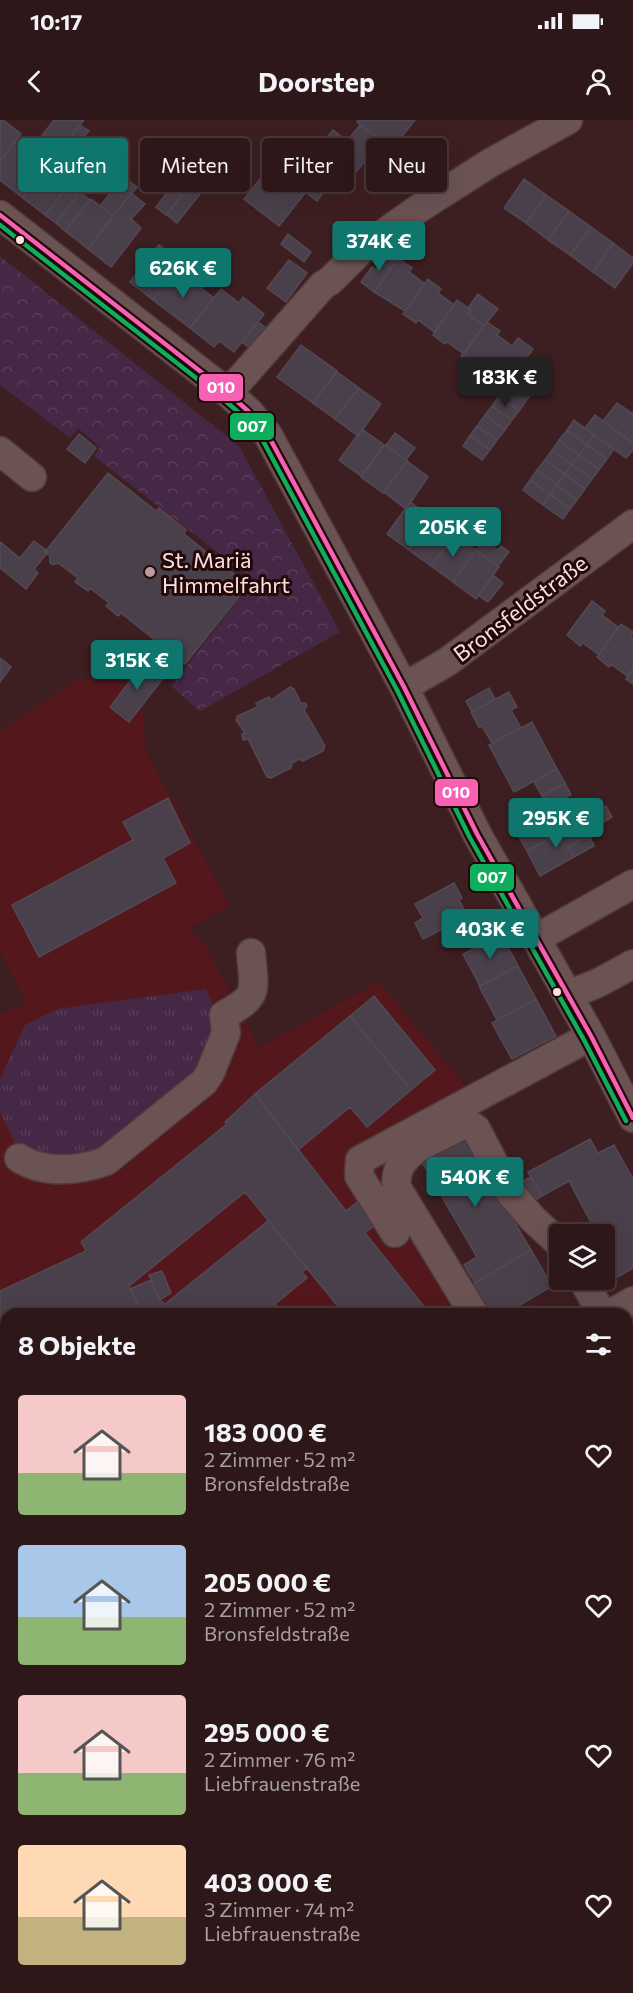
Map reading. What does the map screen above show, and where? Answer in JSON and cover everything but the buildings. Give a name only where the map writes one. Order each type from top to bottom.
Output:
[{"type":"street","points":[[228,393],[323,285],[330,281],[362,249],[455,185],[568,120]]},
{"type":"street","points":[[0,215],[228,393],[249,412],[268,435],[404,687],[477,834],[591,1036],[633,1118]]},
{"type":"street","points":[[0,452],[32,477]]},
{"type":"street","name":"Bronsfeldstraße","points":[[404,687],[447,662],[633,524]]},
{"type":"street","points":[[537,938],[633,884]]},
{"type":"street","points":[[19,1158],[25,1162],[58,1170],[95,1165],[106,1161],[193,1092],[210,1073],[218,1054],[226,1033],[224,1015],[241,1006],[252,996],[254,983],[251,953]]},
{"type":"street","points":[[568,995],[598,983],[633,964]]},
{"type":"street","points":[[395,1233],[359,1176],[360,1160],[591,1036]]},
{"type":"street","points":[[470,1308],[397,1188],[396,1176],[399,1165],[406,1156],[460,1126],[470,1125],[476,1129],[508,1190],[549,1234]]},
{"type":"street","points":[[589,1290],[599,1308]]},
{"type":"shaded area","points":[[79,678],[120,682],[143,712],[145,750],[230,906],[188,928],[203,942],[251,1030],[258,1048],[379,982],[471,1092],[366,1146],[460,1308],[0,1308],[0,1014],[26,1004],[0,951],[0,731]]},
{"type":"green space","points":[[0,256],[239,446],[340,632],[200,711],[171,686],[253,580],[94,456],[100,447],[78,428],[70,438],[0,385]]},
{"type":"green space","points":[[206,989],[219,1020],[208,1063],[102,1155],[21,1155],[0,1112],[0,1079],[25,1025],[57,1009]]},
{"type":"transit line","name":"010","points":[[0,215],[228,393],[249,412],[268,435],[404,687],[477,834],[591,1036],[633,1118]]},
{"type":"transit line","name":"007","points":[[0,225],[223,399],[244,417],[262,439],[397,690],[470,838],[584,1040],[626,1121]]},
{"type":"place","name":"St. Mariä Himmelfahrt","points":[[150,572]]}]
